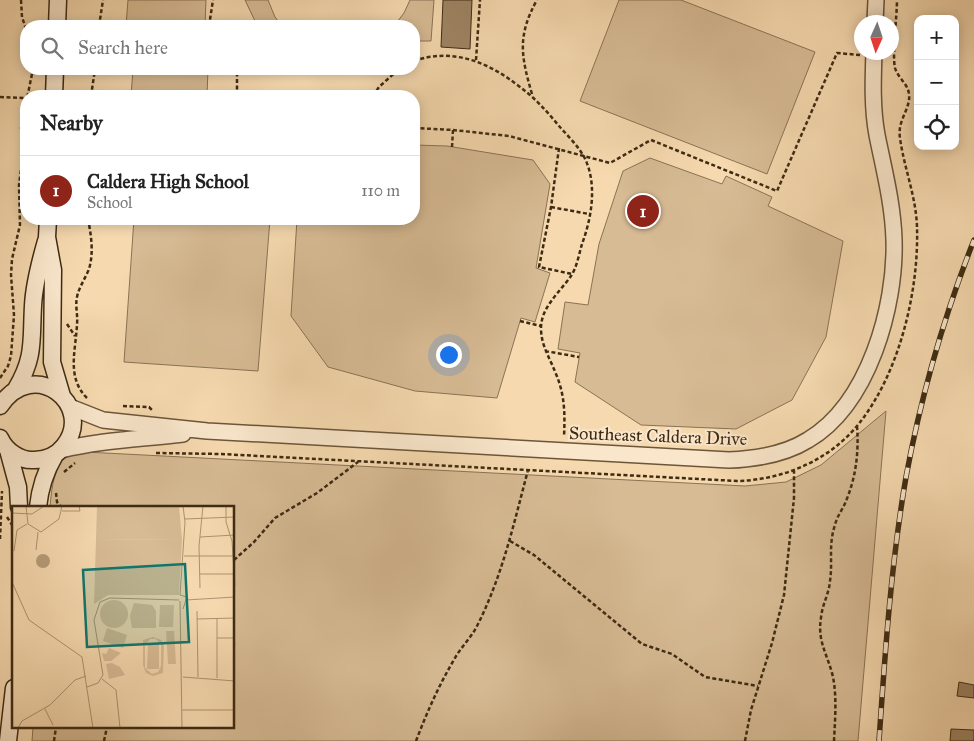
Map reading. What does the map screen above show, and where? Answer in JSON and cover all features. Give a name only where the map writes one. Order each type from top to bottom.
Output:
[{"type":"main road","points":[[57,20],[58,0]]},
{"type":"main road","points":[[54,90],[55,75]]},
{"type":"main road","points":[[6,397],[24,375],[30,360],[34,296],[38,269],[47,237],[48,225]]},
{"type":"main road","points":[[38,506],[40,488],[46,471],[58,452],[68,441],[72,430],[73,418],[52,362],[53,270],[47,237]]},
{"type":"main road","points":[[6,397],[28,384],[40,384],[52,388],[66,402]]},
{"type":"main road","points":[[2,443],[19,457],[31,460],[44,460],[58,452]]},
{"type":"main road","points":[[2,443],[18,487],[19,506]]},
{"type":"main road","points":[[8,741],[12,706]]},
{"type":"street","points":[[875,15],[876,0]]},
{"type":"street","name":"Southeast Caldera Drive","points":[[66,402],[103,420],[207,431],[729,460],[758,458],[784,451],[808,441],[826,428],[841,412],[859,385],[881,334],[888,307],[894,260],[894,239],[888,188],[874,112],[874,60]]},
{"type":"street","name":"Southeast Caldera Drive","points":[[58,452],[101,442],[145,439],[207,431]]},
{"type":"path","points":[[21,0],[23,20]]},
{"type":"path","points":[[100,20],[103,0]]},
{"type":"path","points":[[210,20],[212,0]]},
{"type":"path","points":[[476,60],[480,0]]},
{"type":"path","points":[[533,96],[524,66],[522,51],[525,25],[537,0]]},
{"type":"path","points":[[150,453],[221,454],[754,480],[794,471],[827,452],[857,426],[881,387],[899,346],[911,295],[917,250],[917,225],[914,198],[900,137],[900,122],[909,99],[909,92],[895,68],[897,0]]},
{"type":"path","points":[[420,128],[509,136],[610,163],[651,140],[777,192],[836,53],[854,53]]},
{"type":"path","points":[[420,59],[436,55],[465,57],[476,60],[510,79],[533,96],[583,155],[590,171],[592,184],[587,230],[572,274],[546,308],[541,326],[542,342],[563,393],[565,412],[564,440]]},
{"type":"path","points":[[28,90],[32,75]]},
{"type":"path","points":[[92,90],[94,75]]},
{"type":"path","points":[[237,75],[237,90]]},
{"type":"path","points":[[377,90],[392,75]]},
{"type":"path","points":[[0,97],[20,98]]},
{"type":"path","points":[[452,147],[453,130]]},
{"type":"path","points":[[558,148],[552,207],[539,267],[572,274]]},
{"type":"path","points":[[0,378],[8,366],[11,356],[14,314],[11,275],[12,259],[20,225],[20,177]]},
{"type":"path","points":[[552,207],[590,214]]},
{"type":"path","points":[[89,225],[91,255],[89,268],[76,299],[77,326],[73,362],[74,378],[80,391],[89,400]]},
{"type":"path","points":[[520,321],[541,326]]},
{"type":"path","points":[[545,351],[580,357]]},
{"type":"path","points":[[122,406],[148,407]]},
{"type":"path","points":[[834,741],[835,701],[832,676],[820,636],[821,616],[828,597],[831,579],[830,544],[835,524],[846,500],[855,472],[858,446],[857,426]]},
{"type":"path","points":[[62,474],[74,463],[81,460]]},
{"type":"path","points":[[235,559],[254,542],[275,518],[317,493],[360,461]]},
{"type":"path","points":[[416,741],[436,692],[456,655],[476,628],[498,576],[510,540],[528,470]]},
{"type":"path","points":[[745,741],[751,710],[784,595],[794,498],[794,471]]},
{"type":"path","points":[[0,539],[2,486]]},
{"type":"path","points":[[56,490],[57,502],[60,506]]},
{"type":"path","points":[[510,540],[534,555],[642,644],[672,654],[705,677],[758,686]]},
{"type":"path","points":[[54,741],[56,728]]},
{"type":"path","points":[[104,741],[107,728]]},
{"type":"shaded area","points":[[128,0],[206,0],[205,20],[126,20]]},
{"type":"shaded area","points":[[245,0],[268,0],[277,20],[254,19]]},
{"type":"shaded area","points":[[410,0],[434,0],[431,41],[420,41],[420,20],[399,20]]},
{"type":"shaded area","points":[[619,0],[681,0],[815,52],[767,174],[580,101]]},
{"type":"shaded area","points":[[133,75],[208,75],[207,90],[131,90]]},
{"type":"shaded area","points":[[420,145],[447,146],[533,160],[550,184],[536,268],[550,273],[535,322],[521,318],[497,398],[415,391],[328,367],[291,316],[297,225],[420,225]]},
{"type":"shaded area","points":[[650,158],[722,184],[726,176],[772,197],[768,206],[843,241],[826,337],[792,400],[736,429],[641,425],[575,382],[580,353],[558,349],[565,302],[588,305],[599,244],[623,171]]},
{"type":"shaded area","points":[[134,225],[270,225],[258,371],[124,362]]},
{"type":"shaded area","points":[[886,411],[858,741],[32,741],[33,728],[235,728],[235,506],[50,506],[54,478],[66,451],[745,486],[786,482],[821,465]]},
{"type":"building","points":[[443,0],[472,0],[470,49],[441,47]]},
{"type":"building","points":[[959,682],[974,685],[974,698],[957,696]]},
{"type":"building","points":[[951,729],[974,730],[974,741],[950,741]]},
{"type":"railway","points":[[879,741],[892,576],[906,477],[934,357],[974,240]]},
{"type":"place","name":"Caldera High School","points":[[643,211]]}]
